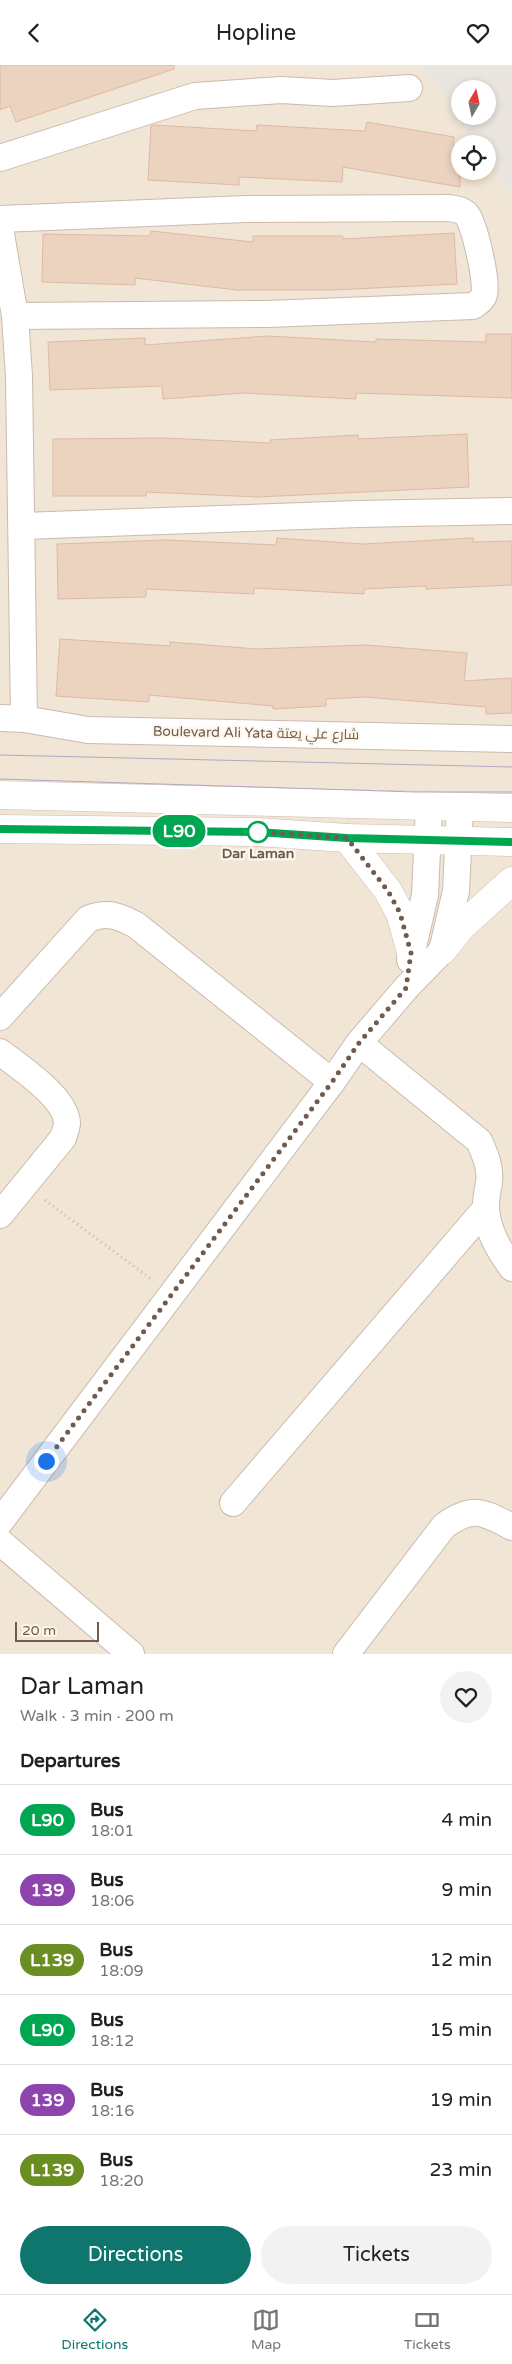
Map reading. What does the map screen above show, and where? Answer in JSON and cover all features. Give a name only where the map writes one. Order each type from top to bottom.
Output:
[{"type":"main road","points":[[0,795],[512,808]]},
{"type":"main road","points":[[0,829],[257,832],[347,838],[512,842]]},
{"type":"main road","points":[[347,838],[392,898],[400,913],[411,953]]},
{"type":"main road","points":[[442,951],[463,925],[512,881]]},
{"type":"street","points":[[0,158],[195,96],[281,90],[334,93],[409,87]]},
{"type":"street","points":[[0,219],[246,209],[459,209],[466,215],[476,242],[485,289],[482,300],[473,307],[267,315],[15,316]]},
{"type":"street","points":[[0,228],[15,316],[10,440],[22,526],[12,719]]},
{"type":"street","points":[[22,526],[358,514],[512,511]]},
{"type":"street","name":"Boulevard Ali Yata شارع علي يعتة","points":[[12,719],[88,730],[512,739]]},
{"type":"street","points":[[406,988],[411,953],[425,895],[429,806]]},
{"type":"street","points":[[0,1522],[332,1082],[359,1043],[406,988],[442,951],[456,891],[460,841],[460,808]]},
{"type":"street","points":[[0,1017],[88,919],[99,914],[117,915],[136,925],[332,1082]]},
{"type":"street","points":[[359,1043],[479,1141],[487,1158],[490,1179],[486,1208],[495,1242],[512,1268]]},
{"type":"street","points":[[0,1052],[54,1096],[67,1122],[63,1138],[0,1215]]},
{"type":"street","points":[[232,1503],[486,1208]]},
{"type":"street","points":[[346,1654],[444,1526],[458,1516],[468,1512],[485,1513],[512,1527]]},
{"type":"street","points":[[0,1542],[130,1654]]},
{"type":"path","points":[[25,1185],[171,1294]]},
{"type":"shaded area","points":[[0,65],[421,65],[451,109],[451,125],[462,125],[469,135],[451,135],[451,180],[496,180],[496,173],[512,197],[512,1654],[0,1654]]},
{"type":"shaded area","points":[[421,65],[512,65],[512,197],[496,173],[496,135],[469,135],[462,125],[496,125],[496,80],[451,80],[451,109]]},
{"type":"building","points":[[0,65],[174,65],[174,69],[16,122],[10,106],[0,110]]},
{"type":"building","points":[[367,122],[451,136],[451,180],[460,180],[460,187],[343,167],[342,182],[239,177],[239,185],[148,180],[151,126],[154,125],[256,131],[257,125],[365,131]]},
{"type":"building","points":[[151,231],[253,242],[253,236],[343,236],[343,239],[454,233],[457,284],[333,290],[237,290],[135,278],[135,285],[42,282],[43,234],[150,236]]},
{"type":"building","points":[[486,334],[512,334],[512,398],[356,393],[356,399],[244,393],[163,399],[162,386],[50,390],[48,342],[145,338],[145,345],[268,336],[376,342],[376,339],[486,342]]},
{"type":"building","points":[[467,434],[469,487],[258,497],[146,492],[146,496],[53,496],[53,439],[166,438],[270,443],[270,440],[358,435],[358,439]]},
{"type":"building","points":[[277,538],[363,544],[473,538],[473,542],[512,541],[512,585],[426,589],[426,586],[364,589],[364,594],[254,588],[254,594],[146,589],[146,597],[58,599],[57,544],[166,540],[276,545]]},
{"type":"building","points":[[60,639],[170,646],[170,642],[257,649],[365,645],[467,653],[464,681],[512,678],[512,713],[486,714],[486,707],[365,697],[326,699],[326,706],[273,709],[273,706],[149,695],[149,702],[56,696]]},
{"type":"tram line","points":[[0,755],[512,767]]},
{"type":"tram line","points":[[0,779],[415,792],[512,792]]},
{"type":"bus line","name":"L90","points":[[0,829],[257,832],[347,838],[512,842]]},
{"type":"place","name":"Dar Laman","points":[[258,832]]},
{"type":"route","points":[[46,1461],[332,1082],[359,1043],[406,988],[411,953],[400,913],[388,891],[347,838],[258,832]]}]
